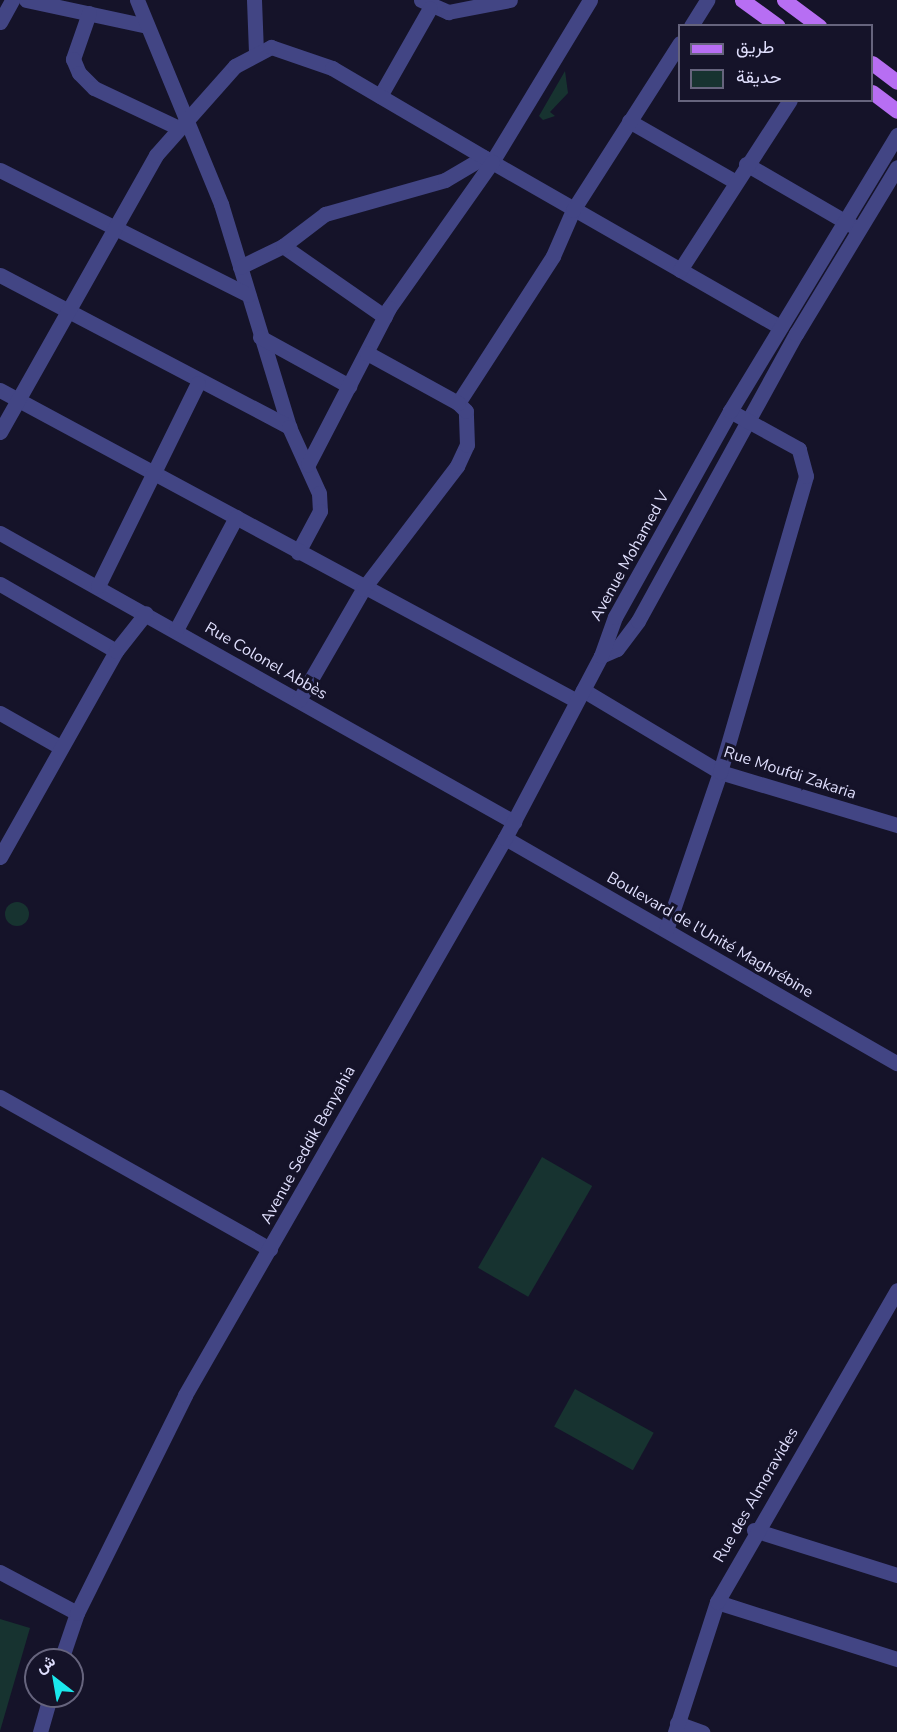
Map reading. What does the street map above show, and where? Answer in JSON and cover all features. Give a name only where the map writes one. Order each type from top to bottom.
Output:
[{"type":"main road","points":[[742,0],[775,24]]},
{"type":"main road","points":[[784,0],[816,24]]},
{"type":"main road","points":[[873,64],[897,82]]},
{"type":"main road","points":[[873,93],[897,111]]},
{"type":"street","points":[[0,22],[12,0]]},
{"type":"street","points":[[26,0],[147,26]]},
{"type":"street","points":[[137,0],[182,122],[240,267],[289,427],[308,464],[320,511],[298,552]]},
{"type":"street","points":[[254,0],[256,52]]},
{"type":"street","points":[[380,96],[425,4],[448,12],[510,0]]},
{"type":"street","points":[[308,464],[385,317],[590,0]]},
{"type":"street","points":[[692,24],[707,0]]},
{"type":"street","points":[[89,13],[73,60],[79,73],[94,88],[182,122]]},
{"type":"street","points":[[458,403],[553,256],[573,210],[678,46]]},
{"type":"street","points":[[0,432],[16,399],[68,311],[111,228],[182,122],[256,52],[271,47],[296,52],[380,96],[573,210],[780,327]]},
{"type":"street","points":[[680,270],[734,182],[789,102]]},
{"type":"street","points":[[629,121],[734,182]]},
{"type":"street","name":"Avenue Mohamed V","points":[[601,656],[615,617],[730,411],[897,135]]},
{"type":"street","points":[[240,267],[283,246],[325,214],[445,180],[488,160]]},
{"type":"street","points":[[746,164],[859,230]]},
{"type":"street","points":[[601,656],[617,649],[638,621],[747,420],[897,167]]},
{"type":"street","points":[[0,170],[111,228],[248,295]]},
{"type":"street","points":[[283,246],[385,317]]},
{"type":"street","points":[[0,275],[198,383],[289,427]]},
{"type":"street","points":[[260,337],[349,386]]},
{"type":"street","points":[[299,700],[363,589],[457,466],[469,426],[458,403],[367,353]]},
{"type":"street","points":[[98,586],[198,383]]},
{"type":"street","name":"Rue Moufdi Zakaria","points":[[0,390],[154,472],[363,589],[580,695],[720,772],[897,825]]},
{"type":"street","points":[[666,930],[720,772],[806,476],[799,449],[730,411]]},
{"type":"street","points":[[176,630],[236,517]]},
{"type":"street","name":"Rue Colonel Abbès","points":[[0,533],[98,586],[514,822]]},
{"type":"street","points":[[0,584],[116,651]]},
{"type":"street","points":[[0,856],[116,651],[146,613]]},
{"type":"street","name":"Avenue Seddik Benyahia","points":[[65,1648],[77,1613],[185,1395],[505,838],[601,656]]},
{"type":"street","points":[[0,713],[60,747]]},
{"type":"street","name":"Boulevard de l'Unité Maghrébine","points":[[505,838],[897,1063]]},
{"type":"street","points":[[0,1097],[270,1249]]},
{"type":"street","name":"Rue des Almoravides","points":[[676,1728],[717,1602],[754,1530],[897,1290]]},
{"type":"street","points":[[754,1530],[897,1575]]},
{"type":"street","points":[[0,1572],[77,1613]]},
{"type":"street","points":[[717,1602],[897,1659]]},
{"type":"street","points":[[40,1732],[47,1708]]},
{"type":"street","points":[[676,1728],[702,1732]]},
{"type":"green space","points":[[565,71],[568,93],[550,112],[555,116],[543,120],[539,116]]},
{"type":"green space","points":[[17,902],[25,906],[29,914],[25,922],[17,926],[9,922],[5,914],[9,906]]},
{"type":"green space","points":[[542,1157],[592,1186],[528,1297],[478,1268]]},
{"type":"green space","points":[[575,1389],[654,1433],[633,1470],[554,1427]]},
{"type":"green space","points":[[0,1619],[30,1628],[0,1731]]}]
